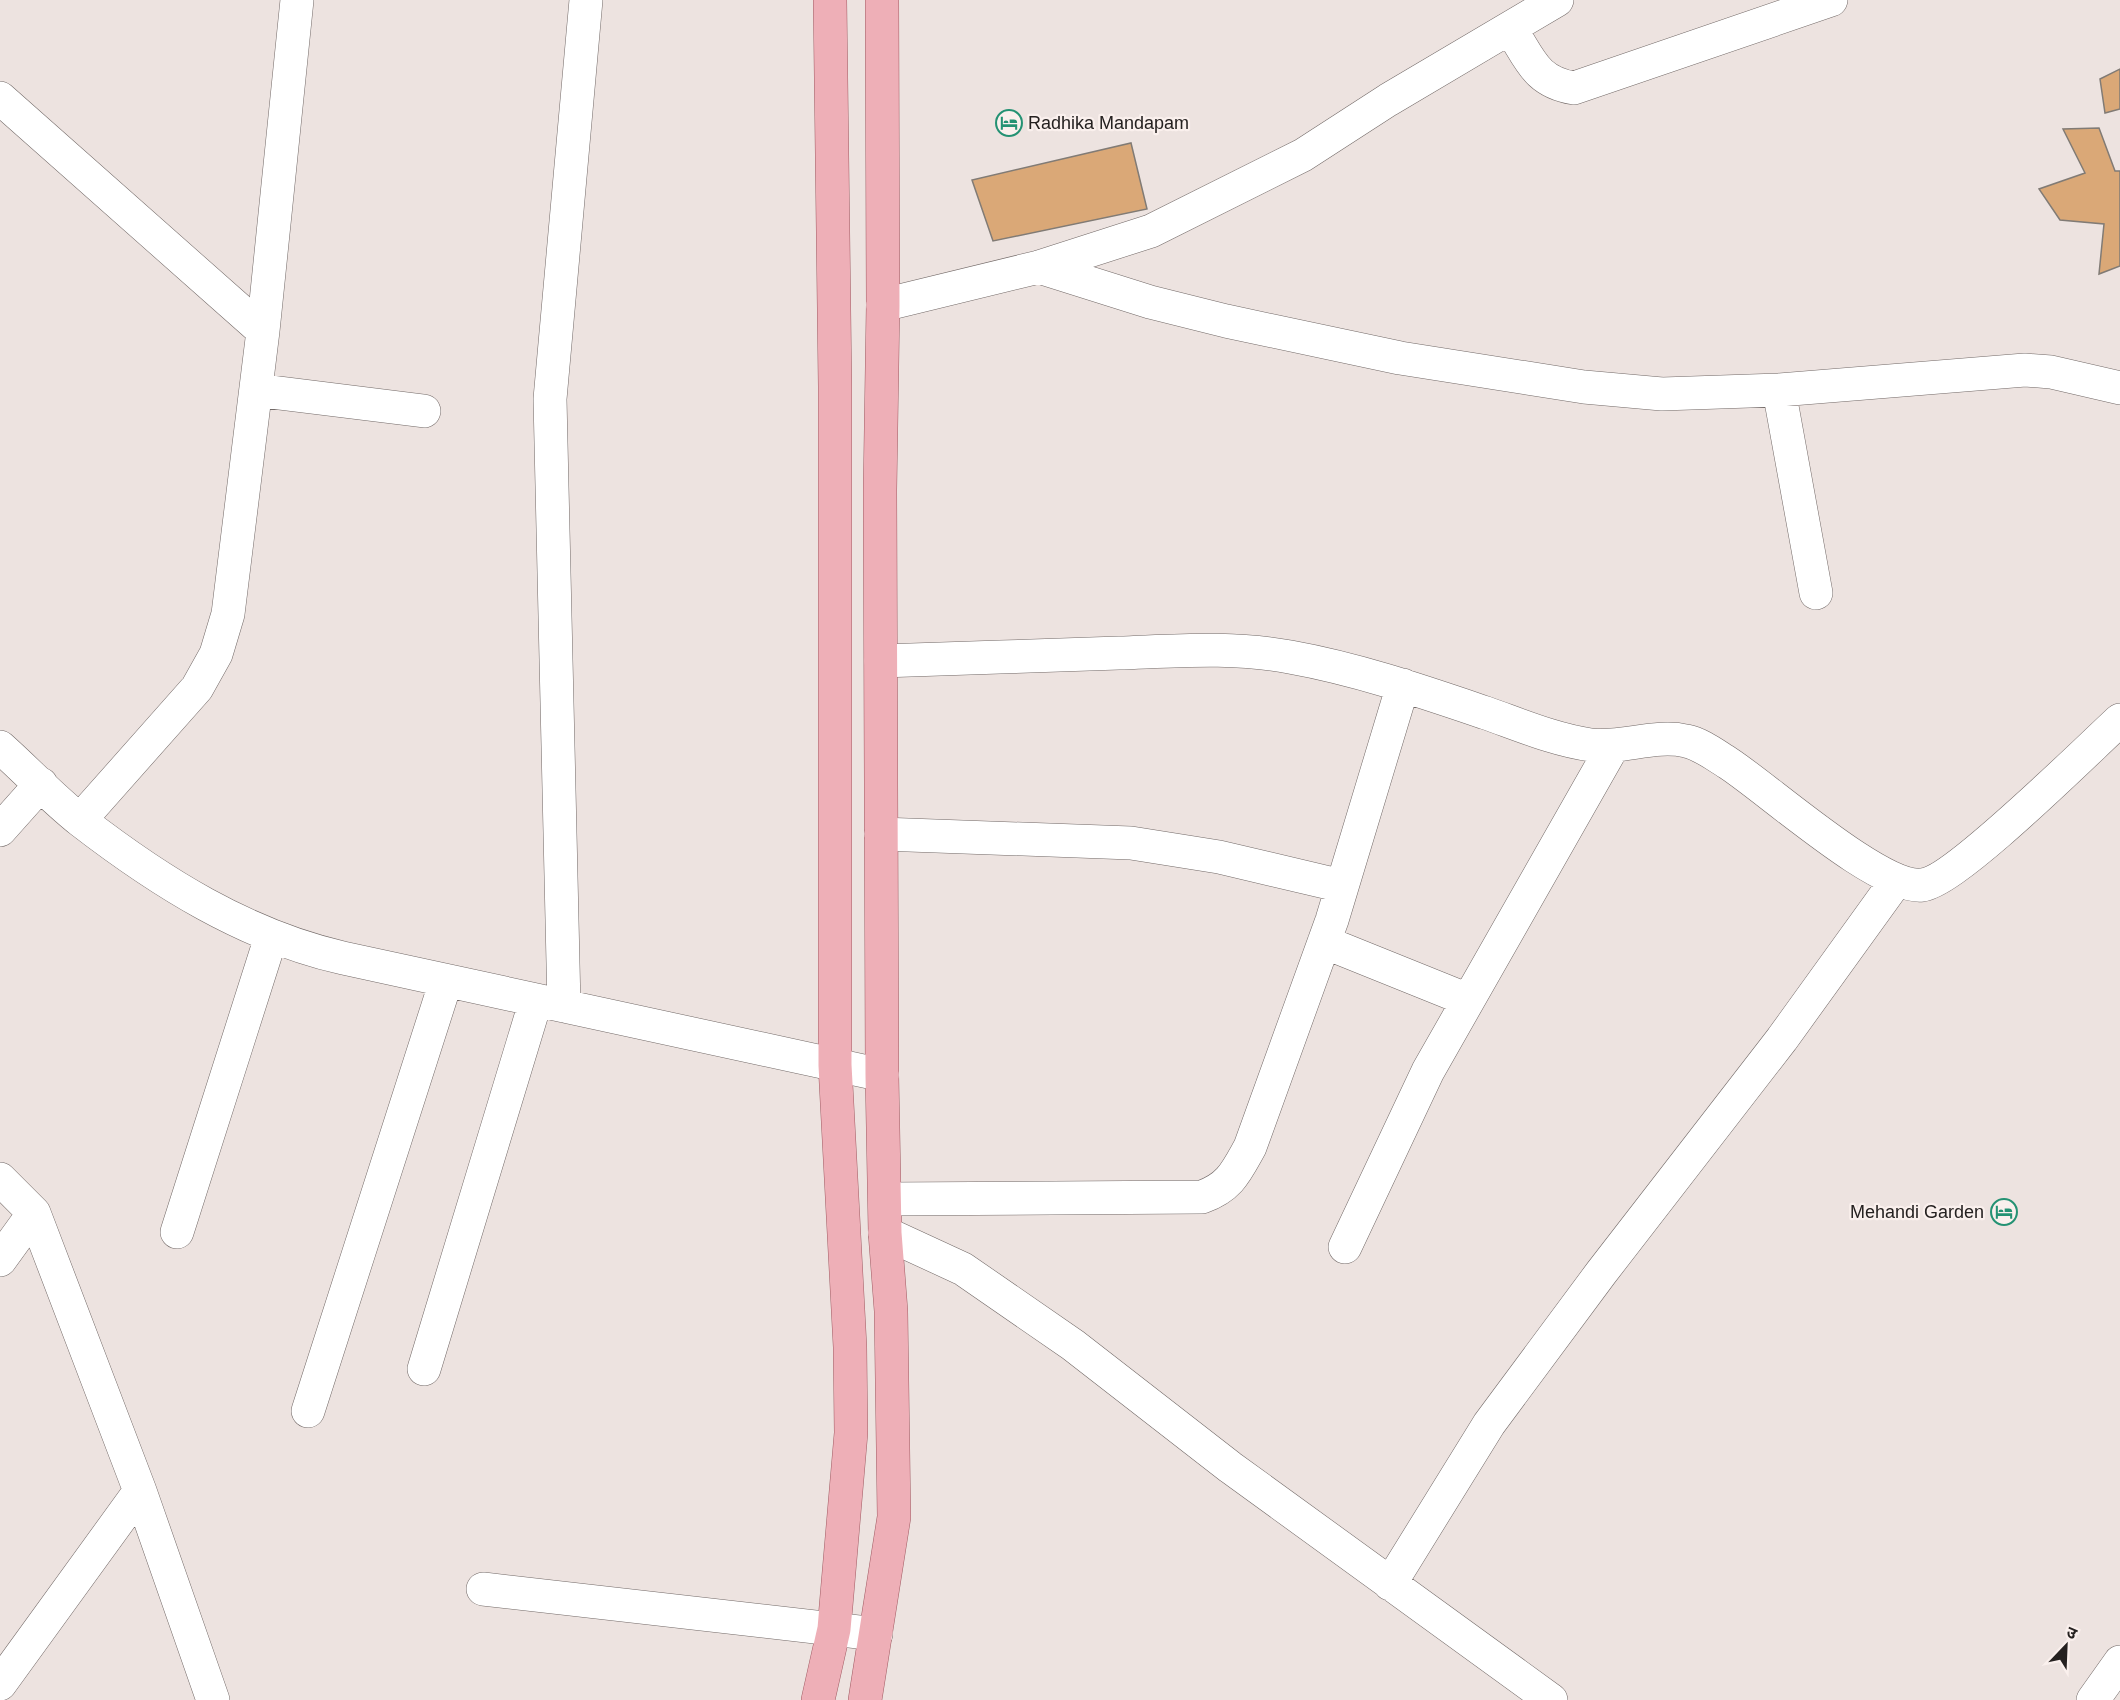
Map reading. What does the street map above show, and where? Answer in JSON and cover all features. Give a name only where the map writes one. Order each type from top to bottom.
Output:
[{"type":"main road","points":[[818,1700],[834,1629],[851,1433],[850,1347],[835,1065],[835,386],[830,0]]},
{"type":"main road","points":[[865,1700],[894,1517],[891,1311],[885,1233],[882,1075],[882,0]]},
{"type":"street","points":[[80,820],[197,688],[216,654],[228,614],[263,331],[297,0]]},
{"type":"street","points":[[424,1369],[550,1003],[550,399],[586,0]]},
{"type":"street","points":[[883,305],[1039,267],[1151,231],[1303,155],[1388,100],[1557,0]]},
{"type":"street","points":[[1510,28],[1542,76],[1556,85],[1574,88],[1831,0]]},
{"type":"street","points":[[0,98],[263,331]]},
{"type":"street","points":[[1039,267],[1150,302],[1204,315],[1400,358],[1584,387],[1662,394],[1779,390],[2025,370],[2051,372],[2120,388]]},
{"type":"street","points":[[256,390],[424,411]]},
{"type":"street","points":[[1779,390],[1816,593]]},
{"type":"street","points":[[881,661],[1248,650],[1332,665],[1403,685],[1556,737],[1590,745],[1612,746],[1665,740],[1686,741],[1705,749],[1749,777],[1866,864],[1896,881],[1911,886],[1926,885],[1941,879],[1975,853],[2120,720]]},
{"type":"street","points":[[885,1199],[1166,1199],[1202,1197],[1219,1191],[1234,1176],[1250,1147],[1324,942],[1403,685]]},
{"type":"street","points":[[1346,1247],[1428,1071],[1612,746]]},
{"type":"street","points":[[0,747],[80,820],[199,901],[271,937],[308,950],[882,1075]]},
{"type":"street","points":[[0,830],[41,784]]},
{"type":"street","points":[[881,834],[1131,843],[1219,857],[1342,886]]},
{"type":"street","points":[[1390,1584],[1489,1424],[1601,1273],[1782,1039],[1896,881]]},
{"type":"street","points":[[177,1232],[271,937]]},
{"type":"street","points":[[1324,942],[1468,1000]]},
{"type":"street","points":[[308,1411],[446,981]]},
{"type":"street","points":[[0,1179],[34,1213],[140,1491],[213,1700]]},
{"type":"street","points":[[0,1260],[34,1213]]},
{"type":"street","points":[[885,1233],[963,1269],[1063,1338],[1230,1467],[1551,1700]]},
{"type":"street","points":[[0,1684],[140,1491]]},
{"type":"street","points":[[483,1588],[876,1634]]},
{"type":"street","points":[[2093,1700],[2120,1662]]},
{"type":"building","points":[[2120,69],[2120,109],[2105,113],[2100,79]]},
{"type":"building","points":[[2099,128],[2115,171],[2120,171],[2120,266],[2099,274],[2104,224],[2060,220],[2039,189],[2085,173],[2063,129]]},
{"type":"building","points":[[1131,143],[1147,209],[993,241],[972,180]]},
{"type":"place","name":"Radhika Mandapam","points":[[1009,123]]},
{"type":"place","name":"Mehandi Garden","points":[[2004,1212]]}]
